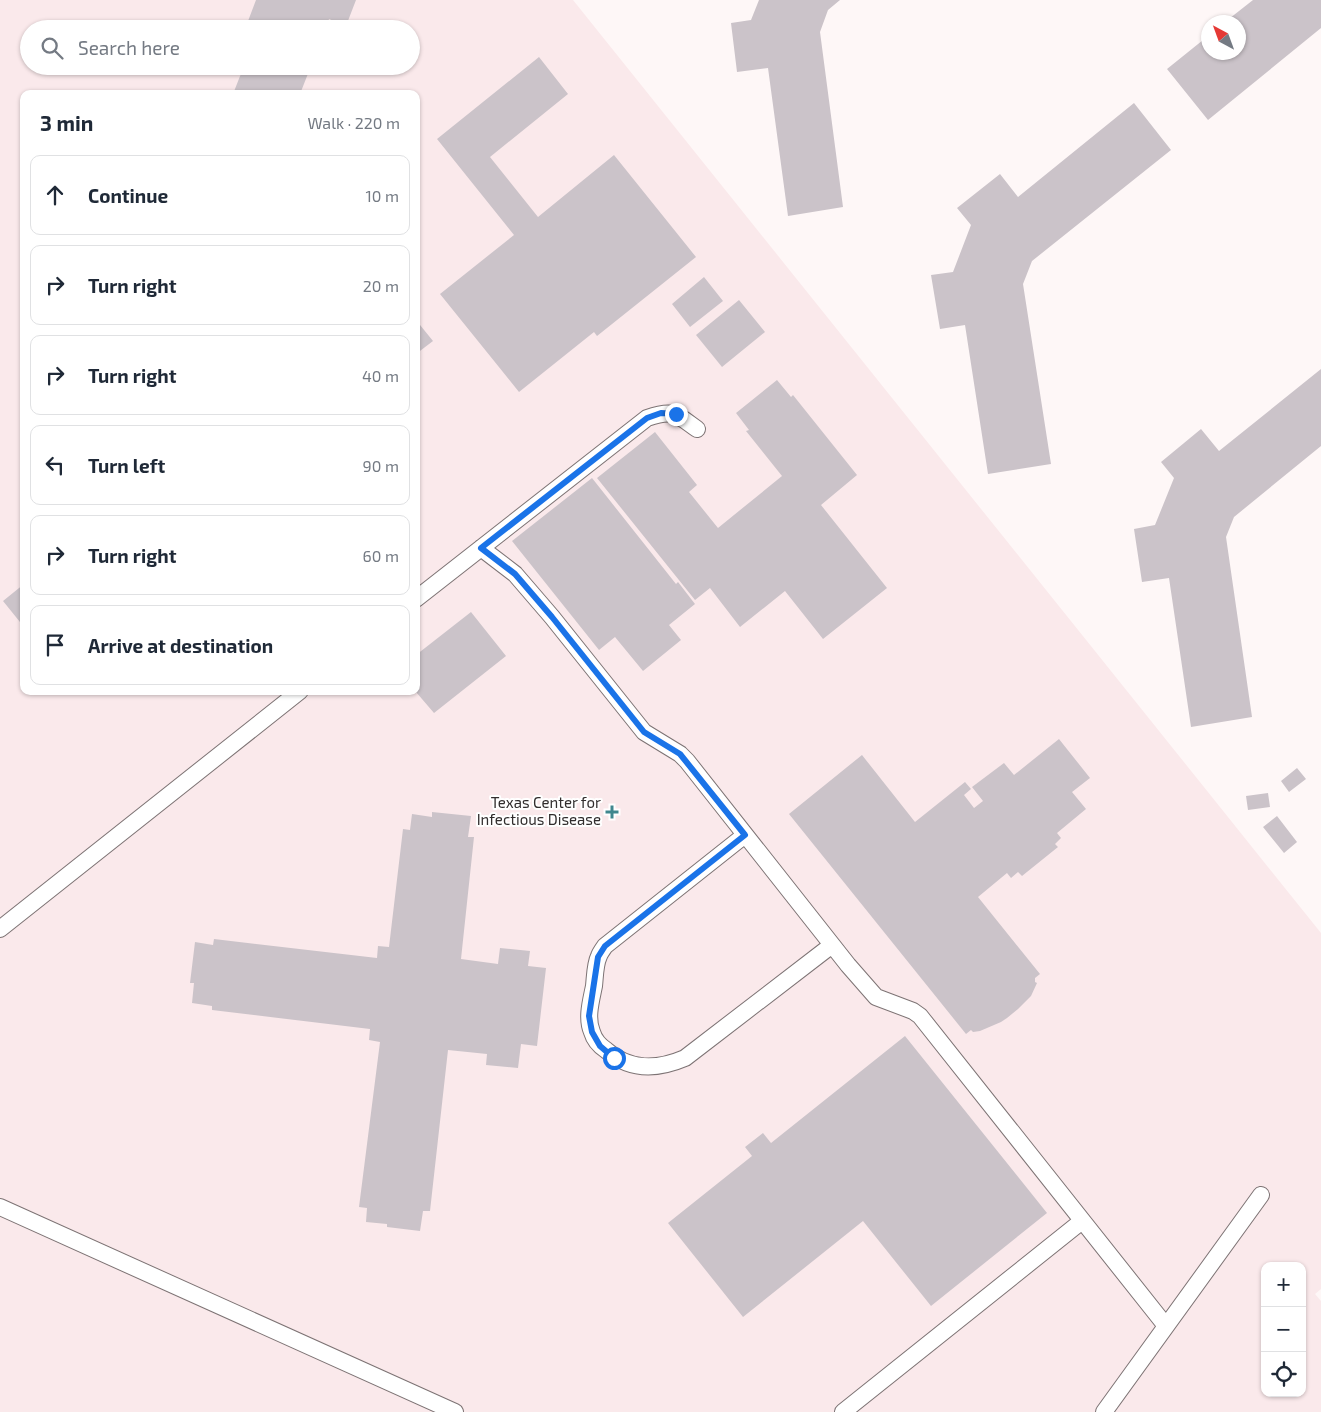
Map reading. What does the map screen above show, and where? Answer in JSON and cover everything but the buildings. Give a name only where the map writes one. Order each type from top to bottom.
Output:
[{"type":"lane","points":[[420,596],[647,418],[661,413],[676,414],[697,429]]},
{"type":"lane","points":[[481,548],[515,574],[644,732],[680,754],[832,945],[876,997],[913,1011],[920,1016],[1166,1326]]},
{"type":"lane","points":[[0,929],[295,695]]},
{"type":"lane","points":[[745,835],[605,946],[598,957],[589,1016],[592,1032],[600,1046],[614,1058],[628,1064],[643,1067],[657,1067],[685,1058],[832,945]]},
{"type":"lane","points":[[1104,1412],[1261,1194]]},
{"type":"lane","points":[[0,1206],[455,1412]]},
{"type":"lane","points":[[843,1412],[1082,1221]]},
{"type":"shaded area","name":"Texas Center for Infectious Disease","points":[[0,0],[573,0],[1321,933],[1321,1289],[1315,1294],[1321,1301],[1321,1412],[0,1412]]},
{"type":"place","name":"Texas Center for Infectious Disease","points":[[612,812]]},
{"type":"route","points":[[614,1058],[600,1046],[592,1032],[589,1016],[598,957],[605,946],[745,835],[680,754],[644,732],[515,574],[481,548],[647,418],[661,413],[676,414]]}]
